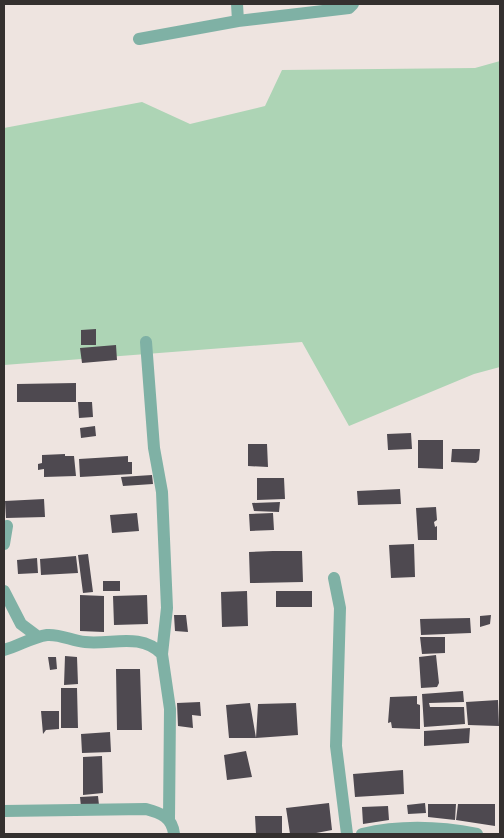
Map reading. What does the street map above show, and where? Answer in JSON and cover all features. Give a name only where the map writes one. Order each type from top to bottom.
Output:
[{"type":"street","points":[[237,4],[238,21]]},
{"type":"street","points":[[139,39],[238,21],[349,8],[353,4]]},
{"type":"street","points":[[146,342],[154,448],[162,492],[164,530],[167,608],[162,654],[170,709],[169,820]]},
{"type":"street","points":[[4,544],[7,526]]},
{"type":"street","points":[[334,578],[340,608],[336,746],[347,834]]},
{"type":"street","points":[[4,591],[20,624],[37,636]]},
{"type":"street","points":[[4,650],[37,636],[51,635],[82,642],[143,642],[154,646],[162,654]]},
{"type":"street","points":[[4,810],[146,808],[161,813],[169,820],[173,824],[174,834]]},
{"type":"street","points":[[362,834],[388,828],[426,827],[477,834]]},
{"type":"green space","points":[[500,61],[500,367],[474,374],[349,426],[302,342],[4,365],[4,128],[142,102],[190,124],[265,106],[282,70],[475,68]]},
{"type":"building","points":[[96,329],[96,345],[81,345],[81,330]]},
{"type":"building","points":[[116,345],[117,360],[82,363],[80,348]]},
{"type":"building","points":[[76,383],[76,402],[17,402],[17,384]]},
{"type":"building","points":[[78,402],[92,402],[93,417],[79,418]]},
{"type":"building","points":[[95,426],[96,436],[81,438],[80,428]]},
{"type":"building","points":[[411,433],[412,449],[388,450],[387,434]]},
{"type":"building","points":[[418,440],[443,440],[443,469],[418,468]]},
{"type":"building","points":[[248,444],[267,444],[268,467],[248,466]]},
{"type":"building","points":[[452,449],[480,449],[479,460],[476,463],[451,462]]},
{"type":"building","points":[[65,454],[65,456],[74,456],[76,476],[44,477],[44,469],[38,470],[38,464],[42,463],[42,455]]},
{"type":"building","points":[[128,456],[128,462],[132,462],[132,474],[80,477],[79,459]]},
{"type":"building","points":[[152,475],[153,484],[123,486],[121,477]]},
{"type":"building","points":[[257,478],[284,478],[285,499],[257,500]]},
{"type":"building","points":[[400,489],[401,504],[358,505],[357,491]]},
{"type":"building","points":[[44,499],[45,517],[6,518],[5,501]]},
{"type":"building","points":[[280,502],[279,512],[254,511],[252,503]]},
{"type":"building","points":[[436,507],[437,520],[434,522],[435,527],[437,526],[437,540],[418,540],[416,508]]},
{"type":"building","points":[[137,513],[139,531],[112,533],[110,515]]},
{"type":"building","points":[[273,513],[274,530],[250,531],[249,514]]},
{"type":"building","points":[[414,544],[415,577],[391,578],[389,545]]},
{"type":"building","points":[[302,551],[303,582],[250,583],[249,552]]},
{"type":"building","points":[[88,554],[93,592],[83,593],[78,555]]},
{"type":"building","points":[[76,556],[78,573],[41,575],[40,559]]},
{"type":"building","points":[[37,558],[38,573],[18,574],[17,560]]},
{"type":"building","points":[[103,581],[120,581],[120,591],[103,591]]},
{"type":"building","points":[[247,591],[248,626],[222,627],[221,592]]},
{"type":"building","points":[[276,591],[312,591],[312,607],[276,607]]},
{"type":"building","points":[[80,595],[104,596],[104,632],[80,631]]},
{"type":"building","points":[[147,595],[148,624],[114,625],[113,596]]},
{"type":"building","points":[[174,615],[186,615],[188,632],[175,631]]},
{"type":"building","points":[[491,615],[490,624],[480,627],[480,616]]},
{"type":"building","points":[[470,618],[471,633],[421,635],[420,619]]},
{"type":"building","points":[[420,637],[445,637],[445,653],[422,654]]},
{"type":"building","points":[[436,655],[439,683],[437,687],[421,688],[419,657]]},
{"type":"building","points":[[65,656],[77,657],[78,684],[64,685]]},
{"type":"building","points":[[48,657],[56,657],[57,669],[50,670]]},
{"type":"building","points":[[116,669],[140,669],[142,730],[117,730]]},
{"type":"building","points":[[61,688],[77,688],[78,728],[61,728]]},
{"type":"building","points":[[463,691],[464,702],[429,703],[430,707],[464,707],[465,724],[424,727],[422,694]]},
{"type":"building","points":[[417,696],[417,704],[420,705],[420,729],[392,728],[391,722],[388,723],[390,697]]},
{"type":"building","points":[[498,700],[499,726],[468,725],[466,702]]},
{"type":"building","points":[[200,702],[201,716],[192,715],[193,728],[178,726],[177,703]]},
{"type":"building","points":[[250,703],[256,738],[229,738],[226,705]]},
{"type":"building","points":[[296,703],[298,735],[256,738],[258,704]]},
{"type":"building","points":[[41,711],[59,711],[59,729],[46,730],[43,734]]},
{"type":"building","points":[[470,728],[469,743],[424,746],[424,731]]},
{"type":"building","points":[[110,732],[111,752],[82,753],[81,734]]},
{"type":"building","points":[[246,751],[252,777],[227,780],[224,755]]},
{"type":"building","points":[[102,756],[103,793],[83,795],[83,757]]},
{"type":"building","points":[[403,770],[404,794],[355,797],[353,774]]},
{"type":"building","points":[[98,796],[99,805],[81,807],[80,797]]},
{"type":"building","points":[[329,803],[332,830],[311,834],[290,834],[286,808]]},
{"type":"building","points":[[425,803],[426,813],[408,814],[407,805]]},
{"type":"building","points":[[428,804],[456,804],[455,820],[428,817]]},
{"type":"building","points":[[458,804],[495,804],[495,826],[456,820]]},
{"type":"building","points":[[388,806],[389,820],[363,824],[362,807]]},
{"type":"building","points":[[255,816],[282,816],[282,834],[256,834]]}]
